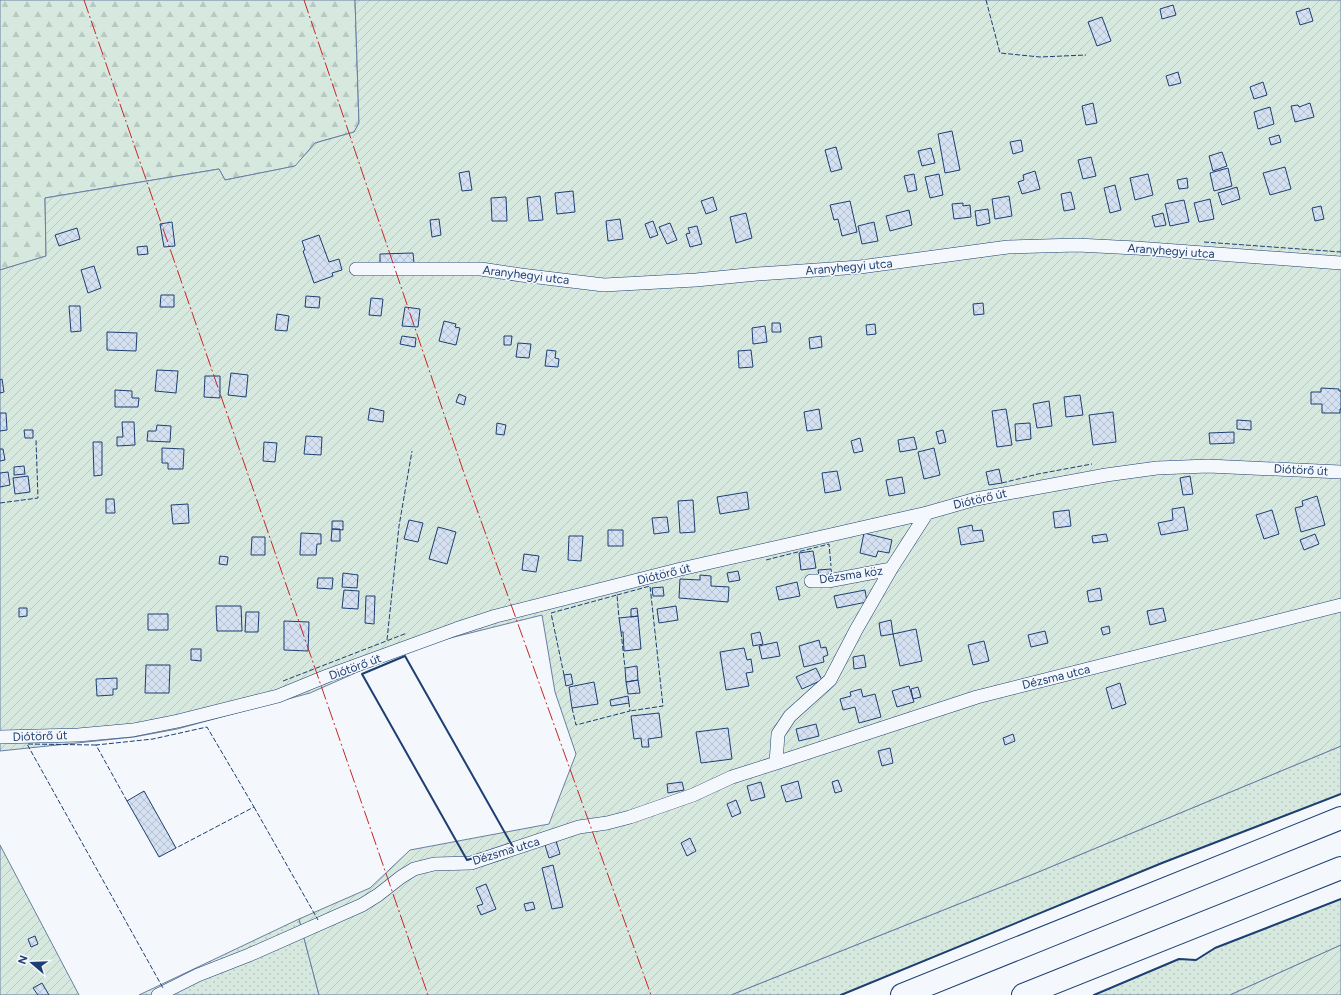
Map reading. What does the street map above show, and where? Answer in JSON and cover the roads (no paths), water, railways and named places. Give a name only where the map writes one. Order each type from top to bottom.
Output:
[{"type":"highway","points":[[902,995],[1341,818]]},
{"type":"highway","points":[[1023,995],[1341,868]]},
{"type":"street","name":"Aranyhegyi utca","points":[[356,269],[481,269],[604,284],[696,280],[860,267],[1008,247],[1077,245],[1341,263]]},
{"type":"street","name":"Diótörő út","points":[[0,738],[78,735],[133,730],[178,722],[278,696],[327,676],[496,616],[681,569],[927,513],[976,498],[1106,475],[1157,468],[1208,466],[1341,472]]},
{"type":"street","points":[[776,763],[778,734],[790,716],[830,680],[856,630],[891,569],[927,513]]},
{"type":"street","name":"Dézsma köz","points":[[811,581],[828,581],[891,569]]},
{"type":"street","name":"Dézsma utca","points":[[158,995],[198,975],[362,904],[378,895],[414,869],[434,864],[470,862],[579,827],[607,824],[630,817],[693,794],[732,777],[977,697],[1341,605]]}]
